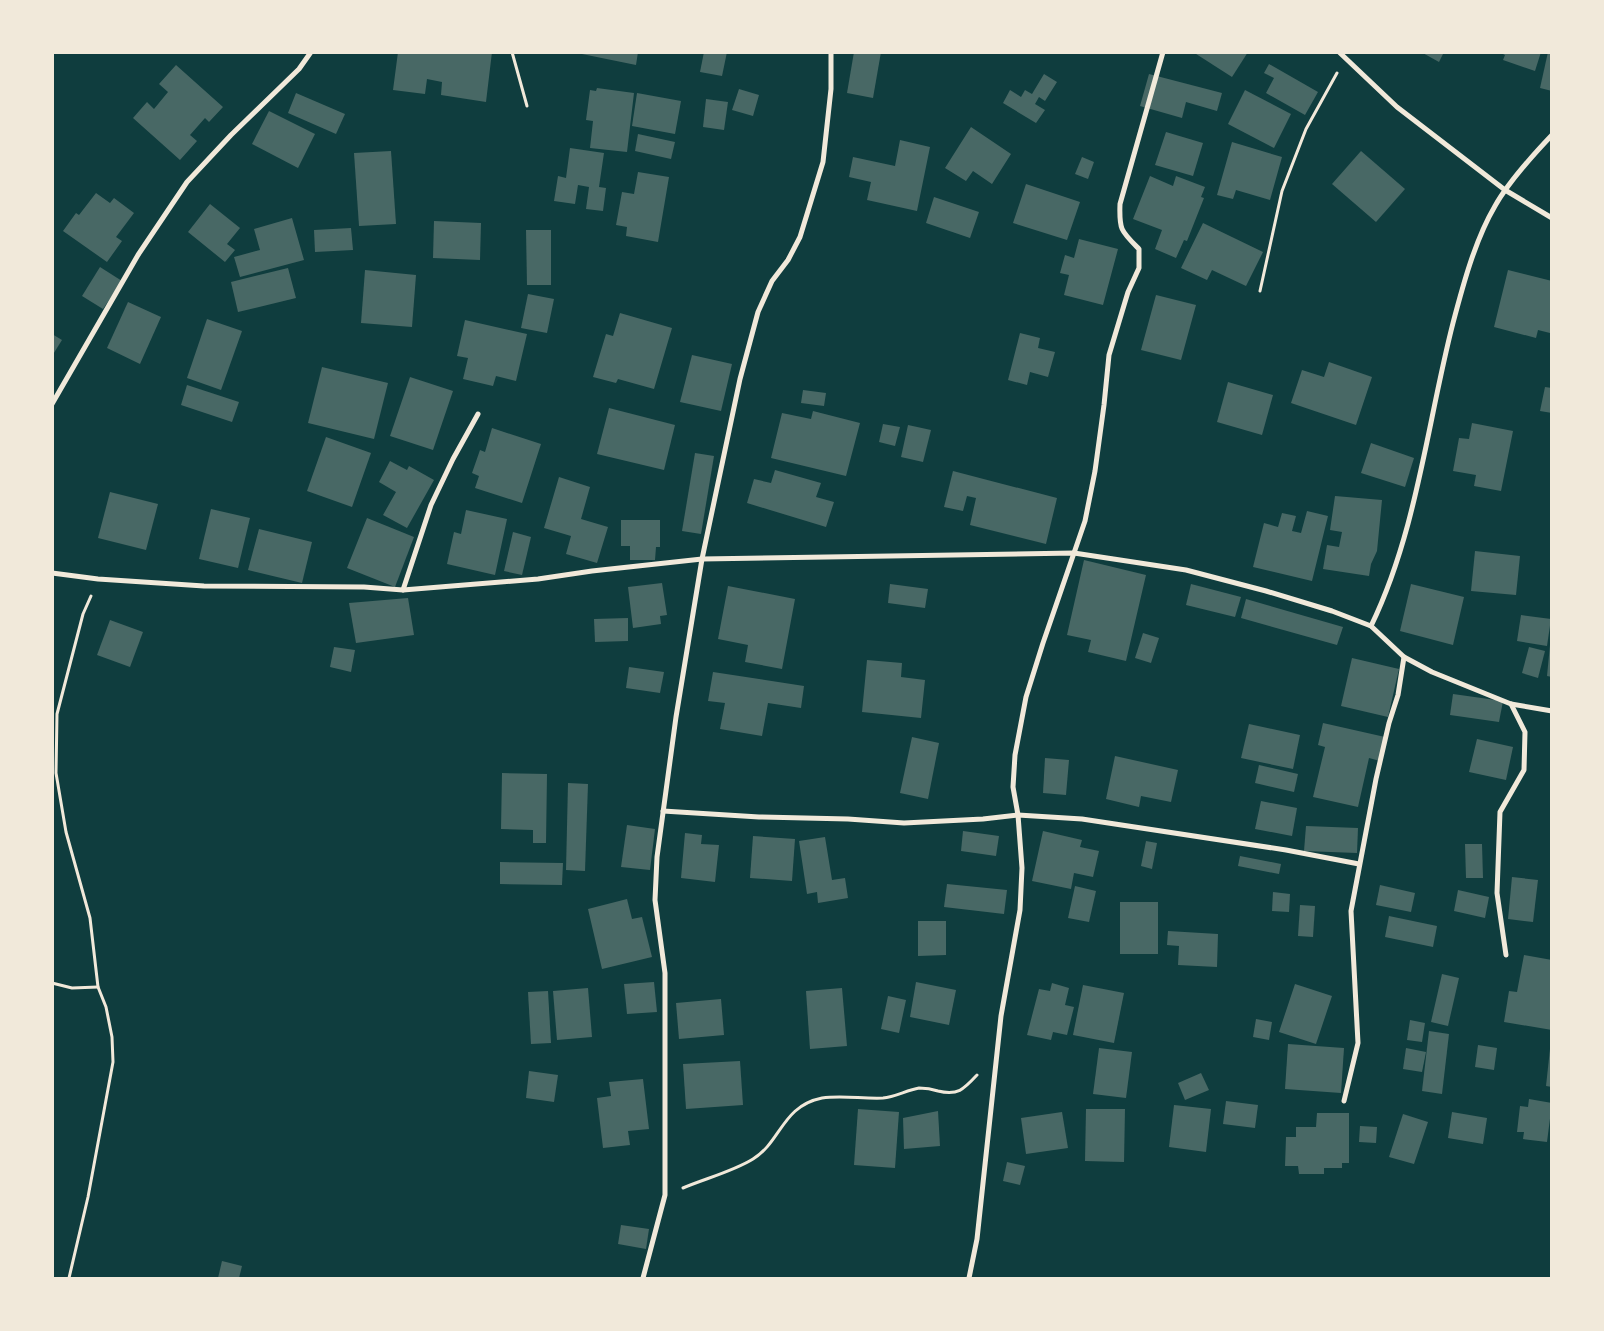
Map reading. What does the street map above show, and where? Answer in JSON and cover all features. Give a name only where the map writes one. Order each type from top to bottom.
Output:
[{"type":"street","points":[[52,404],[138,254],[187,182],[231,135],[298,69],[311,52]]},
{"type":"street","points":[[643,1278],[665,1195],[665,973],[655,900],[657,857],[676,717],[702,559],[740,379],[758,312],[772,281],[788,260],[800,237],[823,162],[831,89],[830,52]]},
{"type":"street","points":[[969,1278],[978,1239],[1001,1016],[1020,910],[1022,868],[1018,815],[1013,787],[1014,763],[1026,697],[1042,643],[1085,522],[1104,405],[1109,355],[1128,292],[1139,268],[1139,249],[1123,232],[1119,221],[1120,204],[1163,52]]},
{"type":"street","points":[[1339,52],[1345,60],[1397,107],[1505,190],[1552,218]]},
{"type":"street","points":[[1371,626],[1394,567],[1421,475],[1448,344],[1460,298],[1477,246],[1494,206],[1505,190],[1552,135]]},
{"type":"street","points":[[403,590],[431,505],[452,459],[478,414]]},
{"type":"street","points":[[52,573],[98,580],[204,586],[403,590],[538,579],[702,559],[1074,552],[1186,570],[1332,611],[1371,626],[1404,657],[1432,672],[1511,704],[1552,712]]},
{"type":"street","points":[[1344,1101],[1358,1043],[1351,911],[1387,733],[1398,695],[1404,657]]},
{"type":"street","points":[[1506,955],[1497,892],[1500,812],[1524,770],[1525,732],[1511,704]]},
{"type":"street","points":[[663,811],[759,818],[848,819],[904,823],[983,819],[1018,815],[1082,820],[1286,850],[1360,864]]},
{"type":"path","points":[[512,52],[527,106]]},
{"type":"path","points":[[1260,291],[1282,191],[1306,129],[1329,84],[1345,60]]},
{"type":"path","points":[[69,1278],[88,1197],[113,1062],[112,1036],[106,1007],[98,987],[90,918],[66,832],[56,773],[56,714],[83,614],[98,580]]},
{"type":"path","points":[[52,983],[72,988],[98,987]]},
{"type":"path","points":[[665,1195],[754,1159],[791,1114],[807,1104],[821,1099],[838,1097],[861,1099],[886,1098],[919,1088],[930,1088],[948,1093],[959,1092],[998,1056]]},
{"type":"building","points":[[398,52],[492,52],[486,102],[441,95],[442,82],[427,79],[425,94],[393,90]]},
{"type":"building","points":[[582,52],[638,52],[636,65],[582,54]]},
{"type":"building","points":[[704,52],[727,52],[722,76],[700,72]]},
{"type":"building","points":[[854,52],[881,52],[873,98],[847,93]]},
{"type":"building","points":[[1193,52],[1248,52],[1232,77]]},
{"type":"building","points":[[1421,52],[1444,52],[1439,62]]},
{"type":"building","points":[[1499,52],[1541,52],[1535,71],[1503,60],[1505,55]]},
{"type":"building","points":[[1548,52],[1552,52],[1552,91],[1540,88]]},
{"type":"building","points":[[1269,64],[1318,92],[1305,115],[1266,93],[1274,78],[1264,73]]},
{"type":"building","points":[[176,65],[223,107],[209,122],[205,118],[190,135],[197,141],[180,160],[133,118],[147,102],[154,109],[168,92],[159,84]]},
{"type":"building","points":[[1044,74],[1057,82],[1045,101],[1039,97],[1035,104],[1045,110],[1036,123],[1003,103],[1010,90],[1021,97],[1025,90],[1032,94]]},
{"type":"building","points":[[1149,74],[1222,93],[1217,111],[1186,102],[1182,118],[1140,106]]},
{"type":"building","points":[[597,88],[634,93],[627,152],[590,148],[593,121],[586,120],[590,90],[596,91]]},
{"type":"building","points":[[739,89],[759,95],[753,116],[732,110]]},
{"type":"building","points":[[1245,90],[1291,114],[1274,148],[1228,124]]},
{"type":"building","points":[[296,93],[345,114],[336,134],[288,113]]},
{"type":"building","points":[[637,93],[681,101],[675,134],[632,126]]},
{"type":"building","points":[[706,99],[728,102],[724,130],[703,127]]},
{"type":"building","points":[[269,111],[315,134],[298,168],[252,144]]},
{"type":"building","points":[[971,127],[1011,154],[992,184],[973,171],[966,181],[945,168]]},
{"type":"building","points":[[1166,132],[1203,143],[1193,176],[1155,165]]},
{"type":"building","points":[[638,134],[675,142],[671,159],[635,151]]},
{"type":"building","points":[[900,140],[930,147],[917,211],[867,200],[871,182],[849,177],[853,157],[895,166]]},
{"type":"building","points":[[1232,142],[1282,157],[1270,200],[1236,190],[1233,199],[1217,195]]},
{"type":"building","points":[[570,148],[604,153],[599,187],[606,188],[603,211],[586,209],[589,187],[578,185],[575,204],[554,201],[558,176],[566,178]]},
{"type":"building","points":[[391,151],[396,224],[359,226],[354,153]]},
{"type":"building","points":[[1361,151],[1405,189],[1376,222],[1332,184]]},
{"type":"building","points":[[1082,157],[1094,162],[1088,179],[1075,174]]},
{"type":"building","points":[[638,172],[669,177],[658,242],[626,236],[627,227],[616,225],[622,192],[634,194]]},
{"type":"building","points":[[1150,176],[1173,186],[1176,176],[1205,187],[1201,197],[1204,198],[1187,241],[1184,240],[1176,258],[1155,249],[1162,230],[1133,219]]},
{"type":"building","points":[[1026,184],[1080,202],[1067,240],[1013,223]]},
{"type":"building","points":[[96,193],[110,203],[114,198],[134,213],[116,237],[122,241],[107,262],[63,231],[76,213],[79,215]]},
{"type":"building","points":[[934,197],[979,212],[970,238],[926,223]]},
{"type":"building","points":[[210,204],[240,228],[227,244],[235,250],[225,262],[188,232]]},
{"type":"building","points":[[292,218],[304,260],[240,277],[234,257],[260,250],[254,229]]},
{"type":"building","points":[[434,221],[481,223],[480,260],[433,258]]},
{"type":"building","points":[[1203,223],[1263,252],[1246,286],[1212,270],[1207,280],[1181,268]]},
{"type":"building","points":[[351,228],[353,250],[315,252],[314,230]]},
{"type":"building","points":[[526,230],[551,230],[551,285],[527,285]]},
{"type":"building","points":[[1079,239],[1118,249],[1103,305],[1064,295],[1069,275],[1060,273],[1065,255],[1074,258]]},
{"type":"building","points":[[100,267],[122,281],[103,309],[82,296]]},
{"type":"building","points":[[288,268],[296,298],[238,312],[231,282]]},
{"type":"building","points":[[365,270],[416,275],[412,327],[361,323]]},
{"type":"building","points":[[1508,270],[1552,281],[1552,326],[1550,333],[1538,330],[1536,338],[1494,327]]},
{"type":"building","points":[[528,294],[554,299],[547,333],[521,328]]},
{"type":"building","points":[[1156,295],[1196,305],[1181,360],[1141,350]]},
{"type":"building","points":[[128,302],[161,317],[140,364],[107,348]]},
{"type":"building","points":[[620,313],[672,328],[654,389],[618,379],[616,383],[593,377],[606,334],[613,336]]},
{"type":"building","points":[[207,319],[242,331],[221,390],[187,378]]},
{"type":"building","points":[[465,320],[527,334],[516,381],[496,376],[493,386],[463,379],[468,358],[457,356]]},
{"type":"building","points":[[1020,333],[1040,338],[1038,348],[1055,352],[1048,377],[1030,372],[1027,385],[1008,380]]},
{"type":"building","points":[[52,334],[62,340],[52,356]]},
{"type":"building","points":[[692,355],[732,364],[721,411],[680,402]]},
{"type":"building","points":[[1329,362],[1372,377],[1356,425],[1291,403],[1302,370],[1324,377]]},
{"type":"building","points":[[322,367],[388,383],[374,439],[308,423]]},
{"type":"building","points":[[410,377],[453,391],[433,450],[390,436]]},
{"type":"building","points":[[1228,382],[1273,395],[1262,435],[1217,422]]},
{"type":"building","points":[[187,385],[239,402],[232,422],[181,405]]},
{"type":"building","points":[[1545,387],[1552,388],[1552,413],[1540,411]]},
{"type":"building","points":[[803,390],[826,393],[824,406],[801,403]]},
{"type":"building","points":[[609,408],[675,425],[664,470],[597,454]]},
{"type":"building","points":[[813,411],[860,423],[846,476],[771,458],[782,413],[811,419]]},
{"type":"building","points":[[1472,423],[1513,431],[1501,491],[1474,486],[1476,475],[1453,471],[1459,438],[1469,439]]},
{"type":"building","points":[[883,424],[900,427],[895,446],[879,442]]},
{"type":"building","points":[[908,425],[931,430],[923,462],[901,457]]},
{"type":"building","points":[[492,428],[541,444],[522,503],[475,488],[479,476],[472,473],[480,450],[485,452]]},
{"type":"building","points":[[326,437],[371,453],[352,507],[307,491]]},
{"type":"building","points":[[1371,443],[1414,458],[1405,487],[1361,473]]},
{"type":"building","points":[[695,453],[714,456],[701,534],[682,531]]},
{"type":"building","points":[[390,461],[407,470],[409,466],[434,480],[407,528],[383,515],[396,492],[379,482]]},
{"type":"building","points":[[775,470],[821,483],[816,497],[834,502],[826,527],[747,503],[754,479],[771,483]]},
{"type":"building","points":[[953,471],[1057,498],[1046,544],[970,525],[976,498],[967,496],[963,511],[944,507]]},
{"type":"building","points":[[559,477],[590,487],[581,519],[608,527],[597,563],[566,554],[571,536],[544,528]]},
{"type":"building","points":[[110,492],[158,504],[146,550],[98,538]]},
{"type":"building","points":[[1335,496],[1382,500],[1377,551],[1371,564],[1369,576],[1323,569],[1327,545],[1339,547],[1342,532],[1330,530]]},
{"type":"building","points":[[211,509],[250,518],[238,568],[199,559]]},
{"type":"building","points":[[466,510],[507,519],[495,575],[447,564],[454,532],[461,534]]},
{"type":"building","points":[[1307,511],[1328,516],[1312,581],[1253,567],[1264,523],[1278,527],[1282,513],[1296,516],[1292,531],[1301,533]]},
{"type":"building","points":[[367,518],[414,537],[395,587],[347,568]]},
{"type":"building","points":[[621,520],[660,520],[660,547],[656,547],[655,560],[630,560],[630,546],[621,546]]},
{"type":"building","points":[[259,529],[312,542],[302,583],[248,570]]},
{"type":"building","points":[[513,532],[531,537],[522,575],[504,571]]},
{"type":"building","points":[[1475,551],[1520,556],[1516,595],[1471,591]]},
{"type":"building","points":[[1084,560],[1146,575],[1126,661],[1088,652],[1091,640],[1067,635]]},
{"type":"building","points":[[662,583],[667,615],[660,616],[661,624],[633,628],[628,587]]},
{"type":"building","points":[[890,584],[928,589],[925,608],[888,603]]},
{"type":"building","points":[[1191,584],[1241,597],[1235,617],[1186,605]]},
{"type":"building","points":[[1411,584],[1464,597],[1453,645],[1400,631]]},
{"type":"building","points":[[728,586],[795,599],[782,669],[745,662],[748,645],[718,639]]},
{"type":"building","points":[[408,598],[414,635],[356,643],[349,603]]},
{"type":"building","points":[[1246,599],[1343,627],[1337,645],[1241,618]]},
{"type":"building","points":[[1521,615],[1551,619],[1547,646],[1517,641]]},
{"type":"building","points":[[628,618],[628,641],[595,642],[594,619]]},
{"type":"building","points":[[110,620],[143,632],[130,667],[97,655]]},
{"type":"building","points":[[1143,633],[1159,638],[1151,663],[1135,658]]},
{"type":"building","points":[[1550,645],[1552,645],[1552,677],[1547,676]]},
{"type":"building","points":[[334,647],[355,650],[351,672],[330,667]]},
{"type":"building","points":[[1529,647],[1545,651],[1538,678],[1522,673]]},
{"type":"building","points":[[1352,658],[1399,669],[1388,717],[1341,706]]},
{"type":"building","points":[[867,660],[902,663],[901,677],[925,680],[921,718],[862,712]]},
{"type":"building","points":[[629,667],[664,672],[660,693],[626,688]]},
{"type":"building","points":[[713,672],[804,686],[801,708],[768,703],[762,736],[720,729],[725,703],[708,701]]},
{"type":"building","points":[[1453,694],[1503,701],[1499,722],[1450,715]]},
{"type":"building","points":[[1323,723],[1385,737],[1380,761],[1369,758],[1358,807],[1313,797],[1325,747],[1318,745]]},
{"type":"building","points":[[1249,724],[1300,735],[1293,769],[1241,758]]},
{"type":"building","points":[[912,737],[939,743],[928,799],[900,793]]},
{"type":"building","points":[[1477,739],[1513,747],[1506,780],[1469,772]]},
{"type":"building","points":[[1115,756],[1178,770],[1171,802],[1141,796],[1139,807],[1106,799]]},
{"type":"building","points":[[1045,758],[1069,760],[1066,795],[1043,793]]},
{"type":"building","points":[[1259,765],[1298,774],[1294,792],[1255,783]]},
{"type":"building","points":[[502,773],[547,774],[546,843],[533,843],[533,830],[501,829]]},
{"type":"building","points":[[568,783],[588,784],[585,871],[566,870]]},
{"type":"building","points":[[1261,801],[1297,808],[1292,836],[1255,829]]},
{"type":"building","points":[[627,825],[655,829],[650,870],[621,867]]},
{"type":"building","points":[[1306,826],[1358,828],[1357,853],[1304,851]]},
{"type":"building","points":[[963,831],[999,836],[996,856],[961,851]]},
{"type":"building","points":[[1043,831],[1082,840],[1080,847],[1099,851],[1093,877],[1074,873],[1071,889],[1032,881]]},
{"type":"building","points":[[685,833],[702,835],[701,844],[719,845],[715,882],[681,878]]},
{"type":"building","points":[[753,836],[795,839],[792,881],[750,878]]},
{"type":"building","points":[[825,837],[832,880],[845,878],[848,898],[818,903],[817,892],[807,894],[799,841]]},
{"type":"building","points":[[1146,841],[1157,843],[1152,869],[1141,866]]},
{"type":"building","points":[[1465,844],[1482,844],[1483,878],[1466,878]]},
{"type":"building","points":[[1240,856],[1281,864],[1279,874],[1238,866]]},
{"type":"building","points":[[500,862],[563,863],[562,885],[500,884]]},
{"type":"building","points":[[1512,877],[1538,880],[1533,922],[1508,919]]},
{"type":"building","points":[[947,884],[1007,890],[1004,914],[944,907]]},
{"type":"building","points":[[1380,885],[1415,893],[1411,912],[1376,905]]},
{"type":"building","points":[[1075,886],[1096,891],[1089,922],[1068,918]]},
{"type":"building","points":[[1458,890],[1489,897],[1485,918],[1454,911]]},
{"type":"building","points":[[1273,892],[1290,894],[1289,912],[1272,911]]},
{"type":"building","points":[[627,899],[632,919],[642,917],[652,957],[602,969],[588,909]]},
{"type":"building","points":[[1120,902],[1158,902],[1158,954],[1120,954]]},
{"type":"building","points":[[1300,905],[1315,906],[1313,937],[1298,936]]},
{"type":"building","points":[[1389,916],[1437,926],[1433,947],[1385,937]]},
{"type":"building","points":[[918,921],[946,921],[946,955],[918,956]]},
{"type":"building","points":[[1168,931],[1218,934],[1217,967],[1178,965],[1179,946],[1167,945]]},
{"type":"building","points":[[1524,955],[1552,960],[1552,1030],[1504,1022],[1509,991],[1517,992]]},
{"type":"building","points":[[1442,974],[1459,978],[1448,1026],[1431,1022]]},
{"type":"building","points":[[654,982],[657,1012],[627,1014],[624,984]]},
{"type":"building","points":[[916,982],[956,990],[949,1025],[910,1017]]},
{"type":"building","points":[[1052,983],[1069,988],[1065,1005],[1074,1007],[1067,1035],[1053,1032],[1051,1040],[1027,1035],[1039,989],[1050,991]]},
{"type":"building","points":[[1295,984],[1332,996],[1316,1044],[1279,1032]]},
{"type":"building","points":[[1083,985],[1124,993],[1114,1043],[1073,1035]]},
{"type":"building","points":[[588,988],[592,1037],[557,1040],[553,991]]},
{"type":"building","points":[[842,988],[847,1046],[810,1049],[806,991]]},
{"type":"building","points":[[548,991],[551,1043],[531,1044],[528,992]]},
{"type":"building","points":[[888,996],[906,1000],[899,1033],[881,1029]]},
{"type":"building","points":[[721,999],[724,1035],[679,1039],[676,1003]]},
{"type":"building","points":[[1256,1019],[1272,1022],[1269,1040],[1253,1037]]},
{"type":"building","points":[[1410,1020],[1425,1023],[1422,1042],[1407,1040]]},
{"type":"building","points":[[1429,1031],[1449,1034],[1442,1094],[1422,1091]]},
{"type":"building","points":[[1288,1044],[1344,1048],[1341,1093],[1285,1089]]},
{"type":"building","points":[[1478,1045],[1497,1048],[1494,1070],[1475,1067]]},
{"type":"building","points":[[1099,1048],[1132,1052],[1126,1098],[1093,1094]]},
{"type":"building","points":[[1406,1048],[1426,1052],[1422,1072],[1403,1069]]},
{"type":"building","points":[[1550,1049],[1552,1049],[1552,1087],[1546,1086]]},
{"type":"building","points":[[740,1061],[743,1105],[686,1109],[683,1064]]},
{"type":"building","points":[[529,1071],[558,1075],[554,1102],[526,1098]]},
{"type":"building","points":[[1201,1073],[1209,1090],[1185,1100],[1178,1083]]},
{"type":"building","points":[[643,1079],[649,1129],[628,1131],[630,1145],[603,1148],[597,1098],[611,1096],[609,1082]]},
{"type":"building","points":[[1529,1099],[1552,1103],[1547,1142],[1523,1139],[1524,1132],[1517,1132],[1520,1106],[1528,1107]]},
{"type":"building","points":[[1226,1101],[1258,1105],[1255,1128],[1223,1124]]},
{"type":"building","points":[[1174,1105],[1211,1109],[1206,1152],[1169,1147]]},
{"type":"building","points":[[858,1109],[899,1112],[895,1168],[854,1165]]},
{"type":"building","points":[[1086,1109],[1125,1109],[1124,1162],[1085,1161]]},
{"type":"building","points":[[938,1111],[940,1146],[904,1149],[903,1118]]},
{"type":"building","points":[[1062,1112],[1068,1148],[1026,1154],[1021,1118]]},
{"type":"building","points":[[1452,1112],[1487,1118],[1483,1144],[1448,1138]]},
{"type":"building","points":[[1317,1113],[1349,1113],[1349,1163],[1342,1163],[1342,1168],[1324,1168],[1324,1174],[1299,1174],[1298,1166],[1285,1166],[1286,1137],[1296,1137],[1296,1127],[1316,1127]]},
{"type":"building","points":[[1403,1114],[1428,1122],[1414,1164],[1389,1157]]},
{"type":"building","points":[[1360,1126],[1377,1127],[1376,1143],[1359,1142]]},
{"type":"building","points":[[1007,1162],[1025,1166],[1020,1185],[1003,1181]]},
{"type":"building","points":[[621,1225],[649,1229],[646,1249],[618,1244]]},
{"type":"building","points":[[222,1261],[242,1266],[239,1278],[218,1278]]}]
